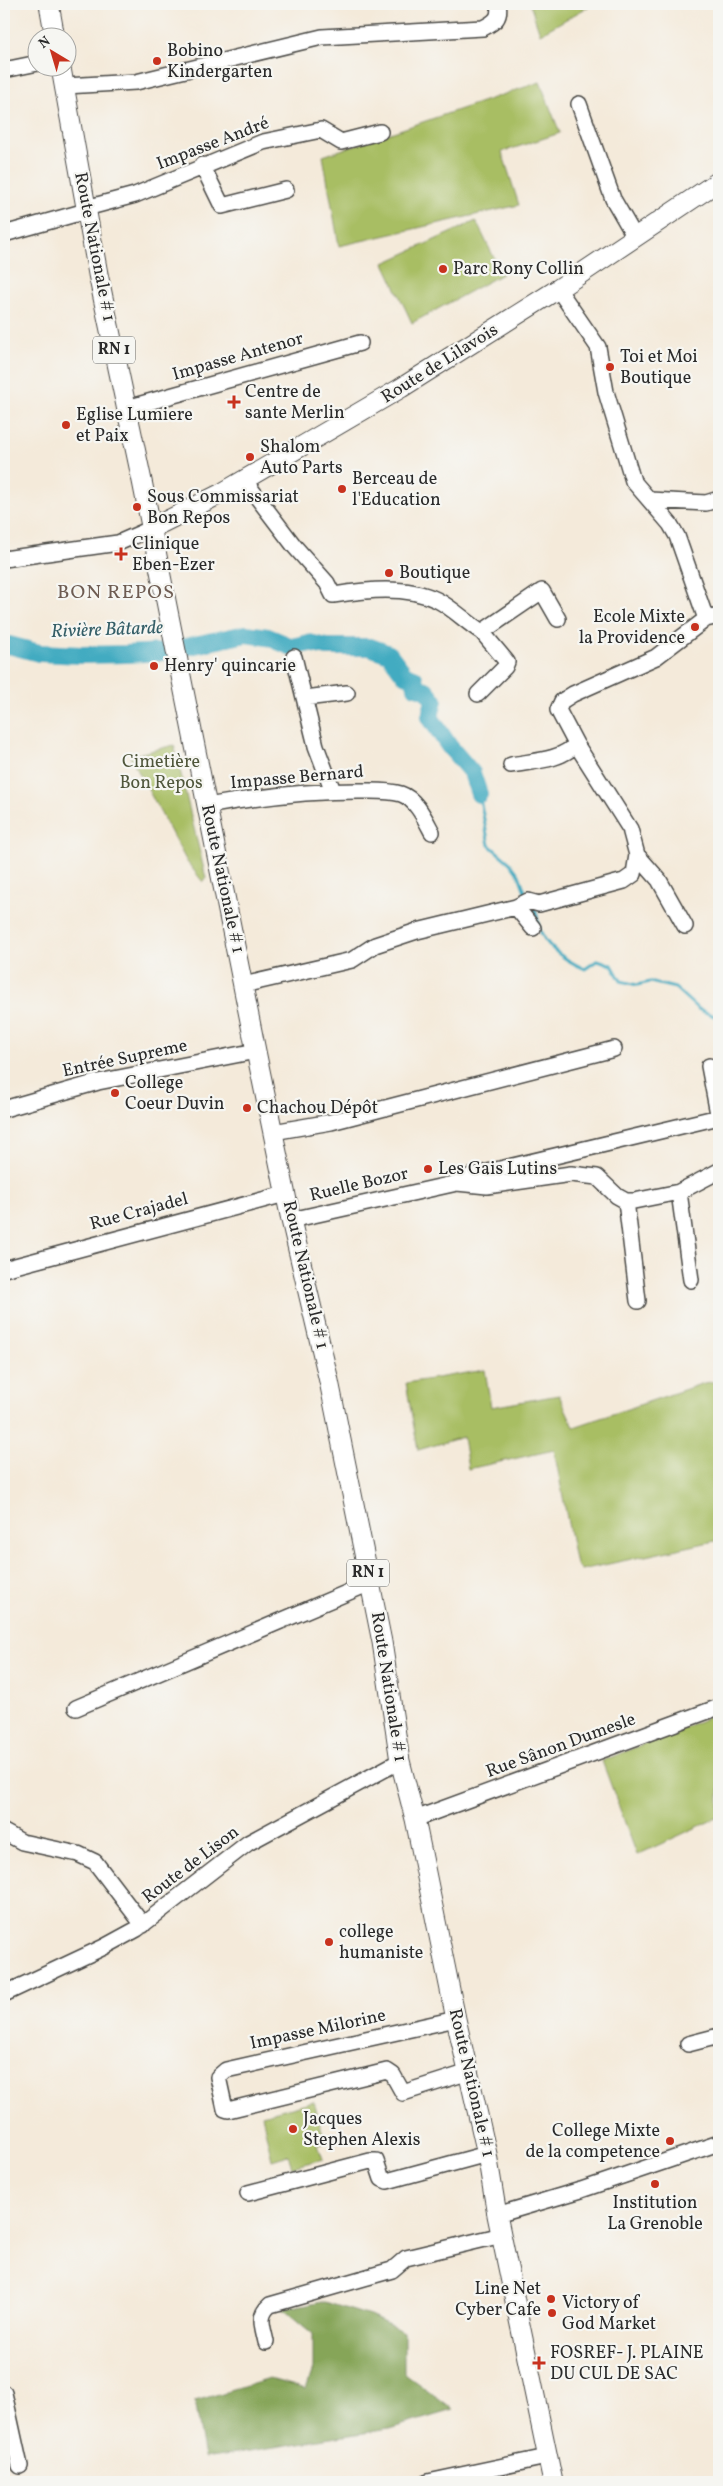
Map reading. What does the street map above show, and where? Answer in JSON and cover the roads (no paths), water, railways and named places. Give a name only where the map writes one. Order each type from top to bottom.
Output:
[{"type":"main road","points":[[49,4],[53,28]]},
{"type":"main road","name":"Route Nationale # 1","points":[[63,78],[86,209],[206,806],[291,1220],[329,1381],[382,1642],[400,1761],[415,1819],[456,2019],[488,2154],[496,2215],[502,2235],[552,2482]]},
{"type":"main road","name":"Route de Lilavois","points":[[150,529],[213,498],[401,388],[558,289],[719,181]]},
{"type":"street","points":[[65,86],[136,82],[322,37],[483,28],[497,19],[500,12],[498,4]]},
{"type":"street","points":[[4,70],[28,65]]},
{"type":"street","points":[[579,104],[613,199],[635,237]]},
{"type":"street","name":"Impasse André","points":[[4,234],[135,195],[202,165],[263,142],[321,130],[342,142],[380,132]]},
{"type":"street","points":[[202,165],[224,207],[286,190]]},
{"type":"street","points":[[558,289],[598,347],[606,392],[633,481],[677,536],[712,617],[656,657],[562,701],[558,710],[576,744],[630,829],[637,854],[652,873],[685,926]]},
{"type":"street","name":"Impasse Antenor","points":[[127,408],[360,343]]},
{"type":"street","points":[[244,480],[295,547],[327,584],[333,595],[368,590],[410,592],[437,600],[482,632],[507,662],[505,667],[478,694]]},
{"type":"street","points":[[650,500],[706,502],[719,499]]},
{"type":"street","points":[[4,559],[118,543],[150,529]]},
{"type":"street","points":[[482,632],[542,591],[558,619]]},
{"type":"street","points":[[294,658],[316,746],[333,791]]},
{"type":"street","points":[[305,698],[347,694]]},
{"type":"street","points":[[511,765],[560,756],[569,752],[576,744]]},
{"type":"street","name":"Impasse Bernard","points":[[206,806],[333,791],[374,791],[402,794],[422,812],[432,832]]},
{"type":"street","points":[[634,874],[637,854]]},
{"type":"street","points":[[243,985],[352,960],[374,945],[416,930],[516,906],[528,901],[539,904],[624,881],[634,874],[652,873]]},
{"type":"street","points":[[516,906],[533,928]]},
{"type":"street","points":[[273,1132],[330,1122],[614,1049]]},
{"type":"street","name":"Entrée Supreme","points":[[4,1109],[98,1082],[256,1051]]},
{"type":"street","points":[[456,1182],[471,1176],[719,1118],[709,1066]]},
{"type":"street","points":[[638,1301],[626,1201],[678,1192],[719,1171]]},
{"type":"street","name":"Ruelle Bozor","points":[[291,1220],[456,1182],[487,1186],[571,1174],[597,1177],[617,1196],[626,1201]]},
{"type":"street","points":[[678,1192],[691,1280]]},
{"type":"street","name":"Rue Crajadel","points":[[4,1269],[286,1194]]},
{"type":"street","points":[[76,1708],[370,1583]]},
{"type":"street","name":"Rue Sânon Dumesle","points":[[415,1819],[719,1707]]},
{"type":"street","name":"Route de Lison","points":[[4,1994],[104,1948],[144,1925],[248,1843],[400,1761]]},
{"type":"street","points":[[4,1832],[22,1842],[78,1854],[95,1862],[144,1925]]},
{"type":"street","name":"Impasse Milorine","points":[[456,2019],[226,2070],[218,2077],[223,2103],[225,2109],[228,2110],[387,2070],[393,2075],[403,2093],[469,2072]]},
{"type":"street","points":[[688,2044],[719,2036]]},
{"type":"street","points":[[496,2215],[580,2190],[719,2143]]},
{"type":"street","points":[[248,2193],[370,2161],[376,2161],[382,2179],[387,2181],[488,2154]]},
{"type":"street","points":[[266,2342],[261,2319],[263,2311],[270,2305],[392,2270],[406,2258],[502,2235]]},
{"type":"street","points":[[4,2394],[20,2466]]},
{"type":"street","points":[[428,2482],[547,2457]]},
{"type":"waterway","name":"Rivière Bâtarde","points":[[4,646],[9,645],[39,653],[82,655],[126,654],[162,652],[246,634],[268,637],[292,647],[309,643],[327,647],[370,647],[389,654],[405,675],[414,678],[416,687],[426,690],[434,700],[430,717],[449,746],[472,773],[479,794]]},
{"type":"waterway","points":[[479,794],[489,845],[510,863],[519,875],[527,897]]},
{"type":"waterway","points":[[534,908],[539,927],[546,941],[571,962],[585,969],[598,960],[612,965],[621,981],[637,985],[650,982],[675,988],[698,1009],[719,1018]]},
{"type":"place","name":"Bobino Kindergarten","points":[[157,61]]},
{"type":"place","name":"Parc Rony Collin","points":[[443,269]]},
{"type":"place","name":"Toi et Moi Boutique","points":[[610,367]]},
{"type":"place","name":"Centre de sante Merlin","points":[[234,402]]},
{"type":"place","name":"Eglise Lumiere et Paix","points":[[66,425]]},
{"type":"place","name":"Shalom Auto Parts","points":[[250,457]]},
{"type":"place","name":"Berceau de l'Education","points":[[342,489]]},
{"type":"place","name":"Sous Commissariat Bon Repos","points":[[137,507]]},
{"type":"place","name":"Clinique Eben-Ezer","points":[[121,554]]},
{"type":"place","name":"Boutique","points":[[389,573]]},
{"type":"place","name":"Ecole Mixte la Providence","points":[[695,627]]},
{"type":"place","name":"Henry' quincarie","points":[[154,666]]},
{"type":"place","name":"College Coeur Duvin","points":[[115,1093]]},
{"type":"place","name":"Chachou Dépôt","points":[[247,1108]]},
{"type":"place","name":"Les Gais Lutins","points":[[428,1169]]},
{"type":"place","name":"college humaniste","points":[[329,1942]]},
{"type":"place","name":"Jacques Stephen Alexis","points":[[293,2129]]},
{"type":"place","name":"College Mixte de la competence","points":[[670,2141]]},
{"type":"place","name":"Institution La Grenoble","points":[[655,2184]]},
{"type":"place","name":"Line Net Cyber Cafe","points":[[551,2299]]},
{"type":"place","name":"Victory of God Market","points":[[552,2313]]},
{"type":"place","name":"FOSREF- J. PLAINE DU CUL DE SAC","points":[[539,2363]]},
{"type":"district","name":"BON REPOS","points":[[116,593]]},
{"type":"park label","name":"Cimetière Bon Repos","points":[[161,772]]}]
